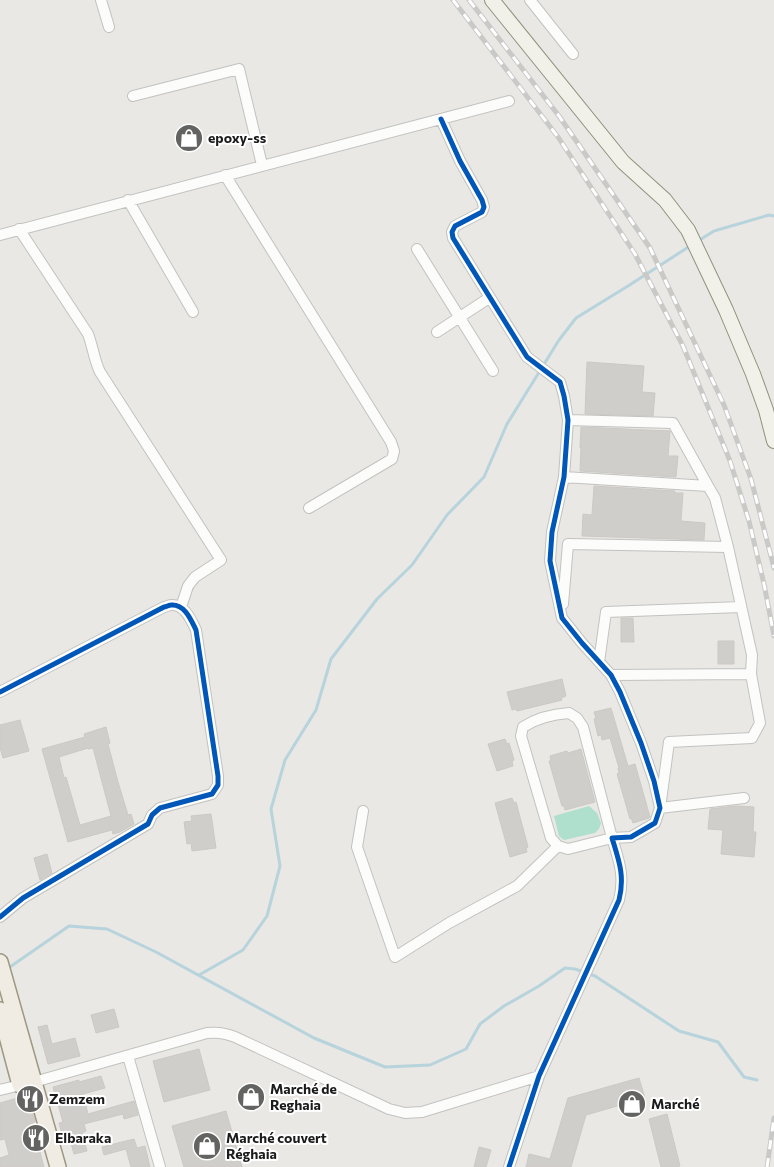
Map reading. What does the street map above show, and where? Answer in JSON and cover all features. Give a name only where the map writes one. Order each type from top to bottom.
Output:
[{"type":"main road","points":[[492,0],[623,162],[665,200],[688,230],[726,310],[753,374],[766,410],[774,441]]},
{"type":"main road","points":[[0,962],[5,1012],[27,1083],[58,1167]]},
{"type":"street","points":[[101,0],[109,27]]},
{"type":"street","points":[[530,0],[573,54]]},
{"type":"street","points":[[133,96],[239,69],[262,165]]},
{"type":"street","points":[[0,234],[509,101]]},
{"type":"street","points":[[441,119],[484,207],[482,212],[455,226],[452,232],[453,238],[527,357],[560,382],[564,396],[568,420],[564,477],[552,532],[550,561],[562,618],[611,675],[620,692],[641,743],[654,781],[660,808]]},
{"type":"street","points":[[224,175],[391,442],[394,451],[392,459],[309,508]]},
{"type":"street","points":[[128,200],[193,312]]},
{"type":"street","points":[[19,229],[88,334],[92,343],[95,363],[100,372],[220,560],[195,577],[188,586],[181,607]]},
{"type":"street","points":[[417,249],[492,371]]},
{"type":"street","points":[[437,332],[489,298]]},
{"type":"street","points":[[509,1167],[539,1076],[619,900],[622,888],[622,877],[612,838],[583,727],[577,718],[569,713],[531,722],[523,727],[521,736],[551,838],[558,846],[568,849],[612,838],[631,837],[655,824],[660,808],[669,742],[752,738],[760,723],[752,674],[752,655],[715,498],[673,423],[568,420]]},
{"type":"street","points":[[564,477],[708,486]]},
{"type":"street","points":[[562,618],[568,544],[728,547]]},
{"type":"street","points":[[0,692],[164,607],[172,605],[181,607],[190,617],[196,630],[218,776],[218,785],[212,794],[160,808],[152,814],[148,824],[23,898],[0,917]]},
{"type":"street","points":[[599,662],[606,612],[741,607]]},
{"type":"street","points":[[611,675],[752,674]]},
{"type":"street","points":[[660,808],[744,798]]},
{"type":"street","points":[[363,810],[357,847],[395,956],[449,923],[517,886],[558,846]]},
{"type":"street","points":[[0,1090],[207,1033],[222,1033],[235,1037],[389,1109],[405,1113],[422,1112],[539,1076]]},
{"type":"street","points":[[128,1056],[160,1167]]},
{"type":"green space","points":[[589,806],[597,813],[601,823],[595,833],[564,840],[559,836],[554,816]]},
{"type":"building","points":[[587,362],[644,366],[642,392],[655,393],[653,416],[585,414]]},
{"type":"building","points":[[581,427],[670,431],[668,456],[678,456],[676,477],[580,471]]},
{"type":"building","points":[[594,486],[683,493],[681,521],[705,523],[704,540],[582,536],[583,514],[592,515]]},
{"type":"building","points":[[621,618],[633,618],[634,642],[621,642]]},
{"type":"building","points":[[718,641],[734,641],[734,664],[718,664]]},
{"type":"building","points":[[562,679],[566,696],[561,698],[562,700],[517,711],[516,709],[512,710],[507,692]]},
{"type":"building","points":[[611,708],[628,766],[635,764],[650,817],[633,823],[630,819],[617,774],[619,773],[619,768],[610,738],[602,740],[601,735],[598,736],[594,719],[596,718],[594,712]]},
{"type":"building","points":[[20,720],[29,751],[3,758],[0,748],[0,725]]},
{"type":"building","points":[[106,727],[110,743],[108,744],[118,782],[128,815],[131,814],[134,824],[113,834],[112,830],[68,842],[42,749],[85,737],[84,734]],"holes":[[[93,748],[111,816],[80,825],[59,757]]]},
{"type":"building","points":[[505,739],[507,744],[509,743],[514,760],[512,761],[513,766],[497,771],[488,744]]},
{"type":"building","points":[[581,749],[595,802],[565,810],[564,806],[562,806],[549,761],[551,761],[550,756]]},
{"type":"building","points":[[512,798],[514,803],[516,802],[528,847],[526,848],[527,852],[510,857],[495,803]]},
{"type":"building","points":[[736,806],[754,807],[753,832],[756,832],[754,857],[721,854],[723,830],[708,829],[710,809]]},
{"type":"building","points":[[211,814],[216,848],[192,851],[191,843],[187,844],[184,822],[192,821],[191,816]]},
{"type":"building","points":[[47,854],[52,873],[40,880],[34,858]]},
{"type":"building","points":[[114,1009],[119,1027],[96,1033],[91,1015]]},
{"type":"building","points":[[47,1025],[52,1044],[75,1038],[80,1056],[48,1064],[38,1027]]},
{"type":"building","points":[[199,1049],[210,1090],[164,1102],[153,1061]]},
{"type":"building","points":[[101,1076],[105,1088],[83,1094],[88,1114],[134,1101],[138,1115],[124,1119],[123,1114],[84,1124],[86,1131],[82,1133],[87,1151],[74,1154],[69,1136],[63,1138],[59,1123],[63,1122],[53,1087]]},
{"type":"building","points":[[639,1078],[645,1098],[586,1115],[571,1167],[526,1167],[529,1154],[550,1159],[568,1098]]},
{"type":"building","points":[[28,1095],[35,1122],[32,1123],[44,1167],[0,1167],[0,1158],[9,1155],[5,1139],[0,1140],[0,1103]]},
{"type":"building","name":"Marché couvert Réghaia","points":[[226,1111],[242,1167],[184,1167],[172,1126]]},
{"type":"building","points":[[667,1114],[680,1166],[675,1167],[661,1167],[649,1119]]},
{"type":"building","points":[[134,1139],[137,1148],[145,1146],[150,1167],[131,1167],[126,1149],[104,1155],[102,1147]]},
{"type":"building","points":[[479,1147],[491,1150],[486,1167],[474,1167]]},
{"type":"waterway","points":[[698,241],[714,231],[769,215],[774,216]]},
{"type":"waterway","points":[[199,975],[243,950],[267,916],[280,866],[271,809],[285,760],[316,710],[331,659],[377,599],[412,565],[447,515],[484,477],[507,424],[559,340],[576,318],[690,246]]},
{"type":"waterway","points":[[7,969],[69,926],[107,929],[156,952],[314,1038],[385,1067],[430,1065],[466,1049],[480,1024],[504,1006],[539,986],[565,968],[575,969],[595,976],[679,1031],[718,1042],[744,1077],[757,1080]]},
{"type":"railway","points":[[453,0],[558,137],[635,254],[683,346],[730,461],[749,521],[774,636]]},
{"type":"railway","points":[[469,0],[559,116],[650,248],[724,405],[751,479],[774,568]]},
{"type":"railway","points":[[767,1167],[774,1118]]},
{"type":"cycle path","points":[[441,119],[484,207],[482,212],[455,226],[452,232],[453,238],[527,357],[560,382],[564,396],[568,420],[564,477],[552,532],[550,561],[562,618],[611,675],[620,692],[641,743],[654,781],[660,808],[655,823],[631,837],[612,838],[619,861],[621,876],[619,900],[539,1076],[509,1167]]},
{"type":"cycle path","points":[[0,692],[164,607],[176,605],[187,613],[196,630],[218,776],[218,785],[212,794],[160,808],[152,815],[148,824],[23,898],[0,917]]},
{"type":"place","name":"epoxy-ss","points":[[189,138]]},
{"type":"place","name":"Marché de Reghaia","points":[[251,1097]]},
{"type":"place","name":"Zemzem","points":[[30,1099]]},
{"type":"place","name":"Marché","points":[[632,1104]]},
{"type":"place","name":"Elbaraka","points":[[36,1138]]},
{"type":"place","name":"Marché couvert Réghaia","points":[[207,1146]]}]
